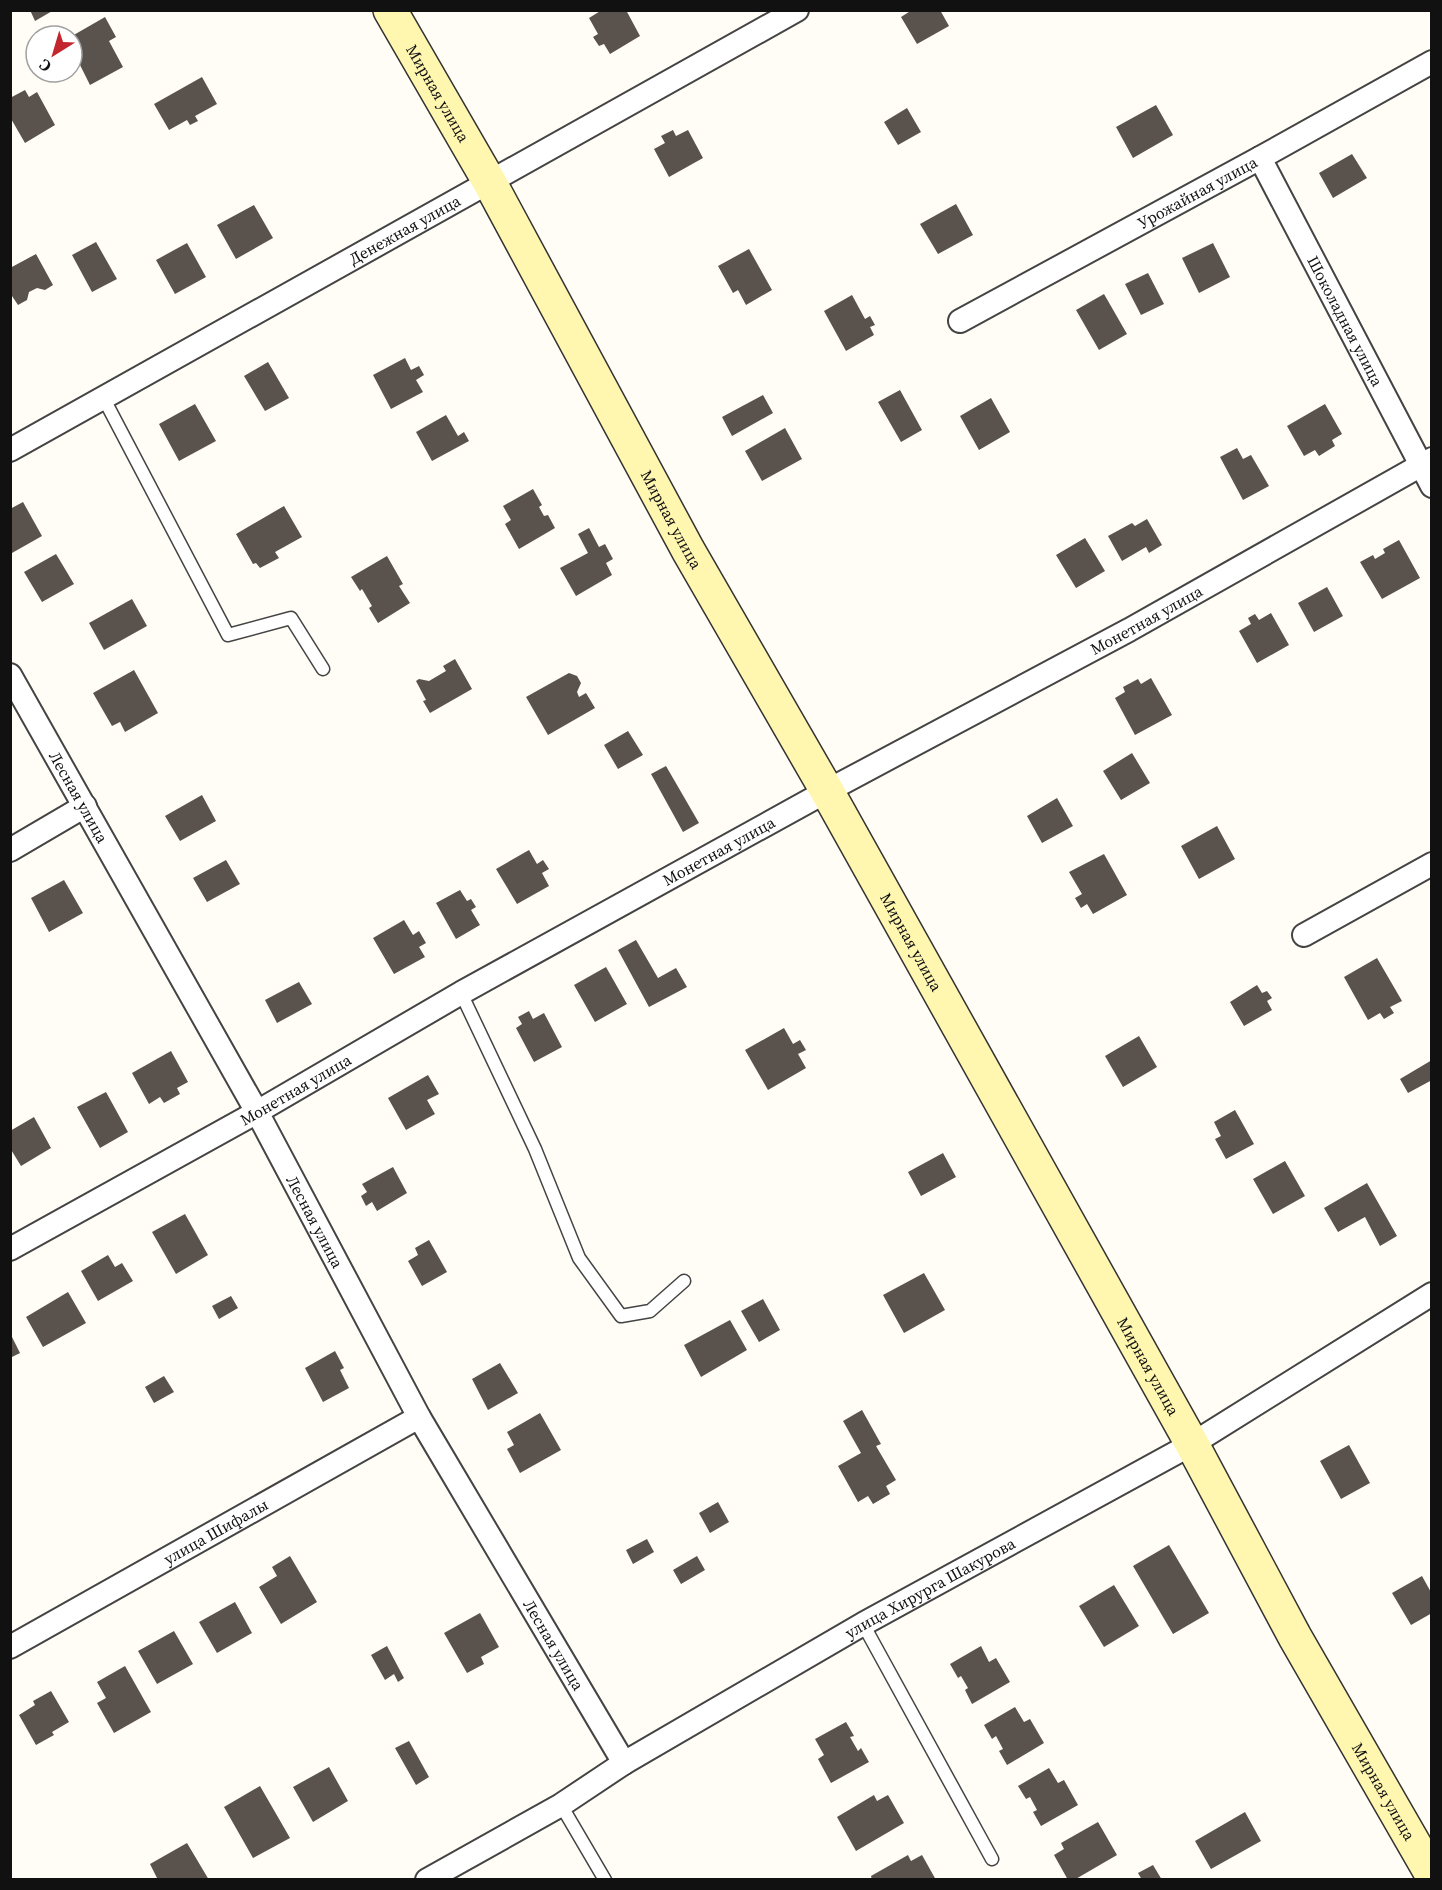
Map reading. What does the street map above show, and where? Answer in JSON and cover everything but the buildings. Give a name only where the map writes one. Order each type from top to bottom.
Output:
[{"type":"street","name":"Мирная улица","points":[[390,10],[490,183],[688,550],[827,791],[1192,1444],[1295,1637],[1431,1875]]},
{"type":"street","name":"Денежная улица","points":[[10,450],[797,10]]},
{"type":"street","name":"Урожайная улица","points":[[960,321],[1431,62]]},
{"type":"street","name":"Шоколадная улица","points":[[1260,158],[1426,462],[1431,486]]},
{"type":"street","name":"Монетная улица","points":[[10,1249],[257,1112],[461,993],[827,791],[1129,630],[1426,462]]},
{"type":"street","name":"Лесная улица","points":[[10,675],[257,1112],[419,1417],[624,1763]]},
{"type":"street","points":[[10,850],[86,806]]},
{"type":"street","points":[[1304,935],[1431,864]]},
{"type":"street","name":"улица Хирурга Шакурова","points":[[427,1880],[561,1805],[624,1763],[863,1624],[1192,1444],[1431,1294]]},
{"type":"street","name":"улица Шифалы","points":[[10,1647],[419,1417]]},
{"type":"lane","points":[[104,399],[228,634],[291,618],[323,669]]},
{"type":"lane","points":[[461,993],[535,1149],[579,1258],[613,1308],[621,1316],[650,1311],[684,1281]]},
{"type":"lane","points":[[863,1624],[992,1859]]},
{"type":"lane","points":[[561,1805],[605,1880]]}]
